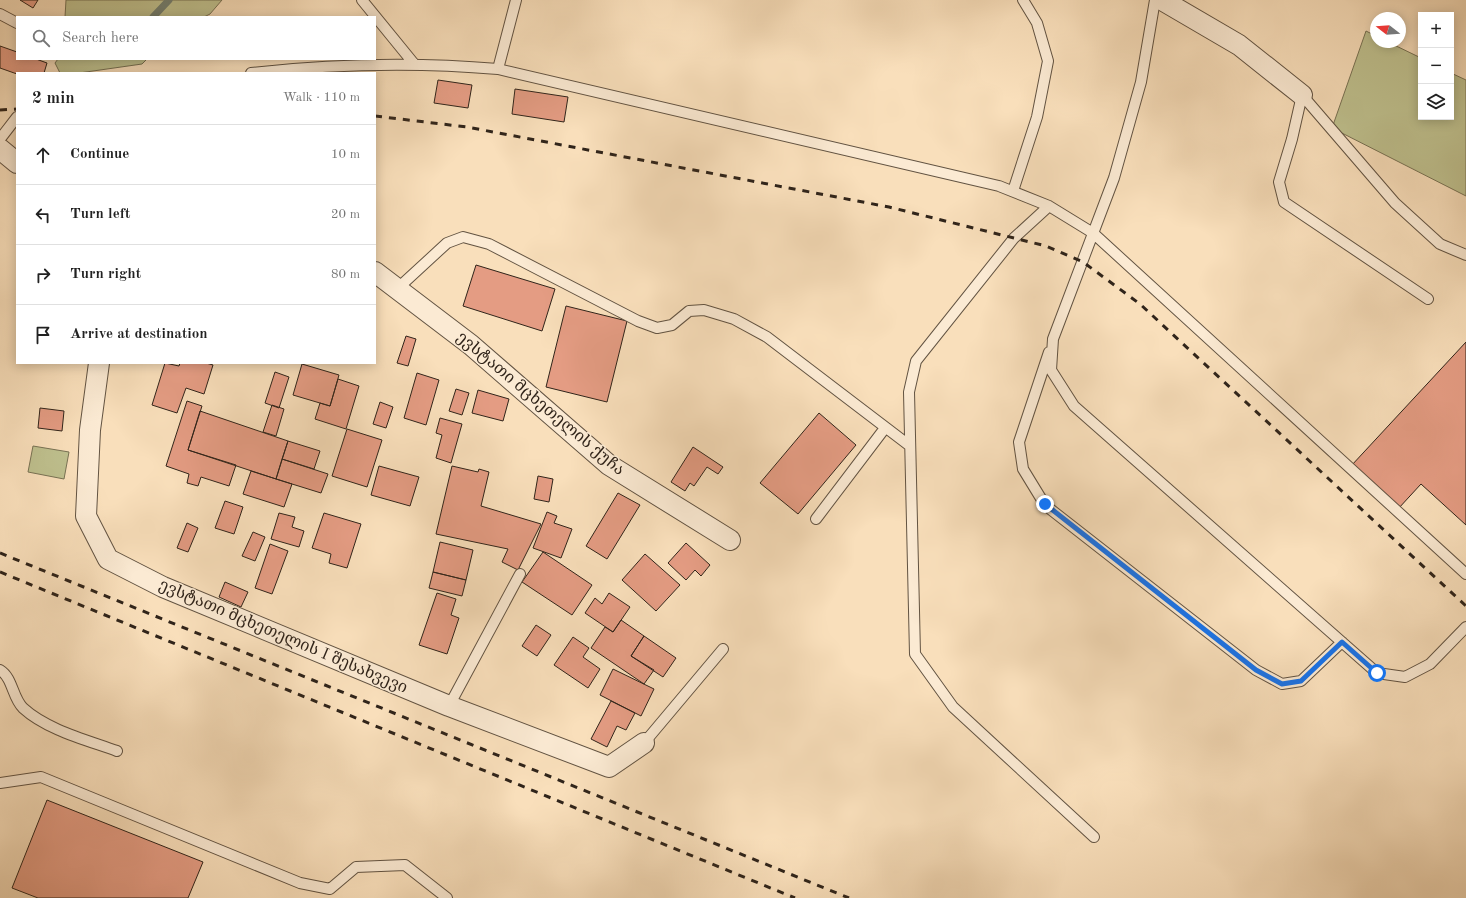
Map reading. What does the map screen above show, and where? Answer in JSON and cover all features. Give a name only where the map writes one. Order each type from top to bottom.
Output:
[{"type":"street","points":[[1162,0],[1239,45],[1302,95]]},
{"type":"street","points":[[0,149],[16,162]]},
{"type":"street","name":"ევსტათი მცხეთელის ქუჩა","points":[[376,273],[471,345],[609,464],[730,540]]},
{"type":"street","name":"ევსტათი მცხეთელის I შესახვევი","points":[[99,364],[90,430],[86,516],[108,560],[163,587],[448,706],[609,767],[644,743]]},
{"type":"lane","points":[[362,0],[375,16]]},
{"type":"lane","points":[[498,69],[516,0]]},
{"type":"lane","points":[[1013,191],[1037,117],[1048,62],[1037,23],[1023,0]]},
{"type":"lane","points":[[1155,0],[1141,82],[1114,178],[1053,339],[1020,442],[1023,469],[1045,504],[1256,670],[1282,684],[1301,681],[1342,642]]},
{"type":"lane","points":[[0,14],[16,22]]},
{"type":"lane","points":[[376,17],[415,65]]},
{"type":"lane","points":[[259,72],[285,69],[440,64],[498,69],[999,186],[1013,191],[1049,206],[1093,233],[1466,574]]},
{"type":"lane","points":[[1302,95],[1394,203],[1440,244],[1466,255]]},
{"type":"lane","points":[[1302,95],[1292,138],[1278,182],[1284,202],[1428,299]]},
{"type":"lane","points":[[0,139],[16,118]]},
{"type":"lane","points":[[1049,206],[1014,238],[916,361],[908,392],[915,654],[953,707],[1094,837]]},
{"type":"lane","points":[[397,289],[447,243],[463,237],[489,244],[638,321],[657,328],[672,325],[689,311],[704,310],[734,319],[767,337],[910,446]]},
{"type":"lane","points":[[1053,339],[1051,370],[1074,406],[1377,673],[1405,677],[1430,664],[1466,627]]},
{"type":"lane","points":[[816,518],[885,428]]},
{"type":"lane","points":[[448,706],[520,574]]},
{"type":"lane","points":[[644,743],[723,649]]},
{"type":"lane","points":[[0,670],[7,674],[22,707],[41,722],[117,751]]},
{"type":"lane","points":[[0,783],[41,777],[300,883],[330,889],[356,866],[406,864],[447,898]]},
{"type":"green space","points":[[66,0],[222,0],[210,14],[206,16],[65,16]]},
{"type":"green space","points":[[1366,31],[1370,33],[1370,48],[1400,48],[1418,57],[1418,120],[1454,120],[1454,74],[1466,80],[1466,196],[1332,128]]},
{"type":"green space","points":[[57,60],[146,60],[142,64],[86,72],[60,72],[55,63]]},
{"type":"green space","points":[[33,446],[69,452],[64,479],[28,472]]},
{"type":"building","points":[[20,0],[38,0],[33,8]]},
{"type":"building","points":[[0,46],[16,52],[16,60],[39,60],[47,63],[44,72],[16,72],[16,74],[0,68]]},
{"type":"building","points":[[438,80],[472,85],[468,108],[434,103]]},
{"type":"building","points":[[515,89],[568,97],[564,122],[512,114]]},
{"type":"building","points":[[476,265],[555,289],[542,331],[463,306]]},
{"type":"building","points":[[566,306],[627,321],[607,402],[546,387]]},
{"type":"building","points":[[406,336],[416,339],[408,366],[397,363]]},
{"type":"building","points":[[1466,342],[1466,525],[1421,484],[1398,509],[1351,466]]},
{"type":"building","points":[[165,364],[179,366],[180,364],[213,365],[204,394],[186,388],[177,413],[152,405]]},
{"type":"building","points":[[302,364],[339,375],[330,406],[293,395]]},
{"type":"building","points":[[275,372],[289,377],[279,408],[265,403]]},
{"type":"building","points":[[417,373],[439,380],[426,425],[404,418]]},
{"type":"building","points":[[338,379],[359,386],[346,429],[315,419],[320,403],[330,406]]},
{"type":"building","points":[[456,389],[469,393],[462,415],[449,411]]},
{"type":"building","points":[[478,390],[509,399],[503,421],[472,413]]},
{"type":"building","points":[[187,401],[202,406],[188,450],[236,465],[229,486],[201,477],[198,486],[187,483],[189,474],[166,466]]},
{"type":"building","points":[[380,402],[393,407],[386,428],[373,424]]},
{"type":"building","points":[[272,405],[284,409],[276,436],[263,432]]},
{"type":"building","points":[[40,408],[64,411],[62,431],[38,428]]},
{"type":"building","points":[[200,411],[288,441],[276,479],[188,450]]},
{"type":"building","points":[[819,413],[856,445],[798,514],[760,483]]},
{"type":"building","points":[[440,418],[462,424],[451,463],[436,458],[442,435],[436,433]]},
{"type":"building","points":[[347,429],[382,440],[367,487],[332,476]]},
{"type":"building","points":[[288,441],[320,451],[314,469],[282,459]]},
{"type":"building","points":[[693,447],[723,467],[718,474],[707,467],[694,486],[690,483],[685,491],[671,482]]},
{"type":"building","points":[[282,459],[328,474],[321,493],[276,479]]},
{"type":"building","points":[[379,466],[419,477],[410,506],[371,495]]},
{"type":"building","points":[[452,466],[478,472],[479,469],[489,472],[481,506],[541,524],[518,570],[502,562],[508,549],[436,534]]},
{"type":"building","points":[[251,471],[292,484],[284,507],[243,494]]},
{"type":"building","points":[[538,476],[553,479],[549,502],[534,499]]},
{"type":"building","points":[[618,493],[640,505],[607,559],[586,546]]},
{"type":"building","points":[[225,501],[243,507],[234,534],[215,528]]},
{"type":"building","points":[[547,512],[557,516],[554,523],[572,529],[561,558],[533,548]]},
{"type":"building","points":[[279,513],[295,517],[292,527],[304,531],[299,547],[271,539]]},
{"type":"building","points":[[324,513],[361,524],[347,568],[329,563],[331,554],[312,548]]},
{"type":"building","points":[[187,523],[198,528],[188,552],[177,548]]},
{"type":"building","points":[[253,532],[265,537],[255,561],[242,556]]},
{"type":"building","points":[[440,542],[473,550],[466,580],[433,572]]},
{"type":"building","points":[[686,543],[710,565],[701,576],[695,570],[686,580],[668,563]]},
{"type":"building","points":[[270,544],[288,551],[272,594],[255,588]]},
{"type":"building","points":[[543,552],[592,585],[572,615],[522,582]]},
{"type":"building","points":[[645,554],[680,585],[656,611],[622,580]]},
{"type":"building","points":[[433,572],[466,580],[462,596],[429,588]]},
{"type":"building","points":[[225,582],[248,592],[241,607],[219,597]]},
{"type":"building","points":[[437,593],[456,599],[451,615],[459,618],[447,654],[419,645]]},
{"type":"building","points":[[609,593],[630,607],[613,632],[585,613],[595,598],[602,604]]},
{"type":"building","points":[[621,620],[644,636],[631,656],[654,670],[644,684],[591,648],[605,627],[613,632]]},
{"type":"building","points":[[536,625],[551,635],[537,656],[522,646]]},
{"type":"building","points":[[644,636],[676,658],[663,677],[631,656]]},
{"type":"building","points":[[573,637],[589,648],[583,657],[600,669],[588,688],[554,665]]},
{"type":"building","points":[[613,669],[654,689],[641,716],[600,695]]},
{"type":"building","points":[[611,701],[635,713],[626,730],[617,726],[607,747],[591,739]]},
{"type":"building","points":[[47,800],[203,862],[188,898],[38,898],[12,888]]},
{"type":"waterway","points":[[154,16],[169,0]]},
{"type":"railway","points":[[0,110],[16,109]]},
{"type":"railway","points":[[376,116],[467,127],[889,207],[1046,246],[1083,262],[1140,304],[1466,606]]},
{"type":"railway","points":[[0,553],[849,898]]},
{"type":"railway","points":[[0,572],[795,898]]},
{"type":"route","points":[[1045,504],[1256,670],[1282,684],[1301,681],[1342,642],[1377,673]]}]
